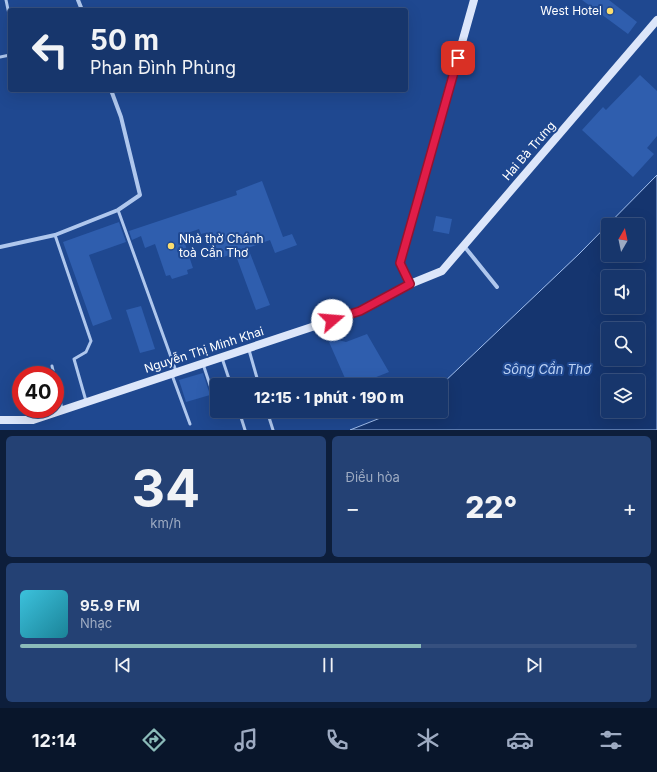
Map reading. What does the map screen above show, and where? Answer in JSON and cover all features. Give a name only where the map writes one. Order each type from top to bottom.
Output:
[{"type":"street","points":[[410,284],[400,263],[474,0]]},
{"type":"street","name":"Hai Bà Trưng","points":[[410,284],[442,271],[657,20]]},
{"type":"street","points":[[0,247],[55,235],[118,210],[140,195],[121,117],[112,92]]},
{"type":"street","points":[[464,246],[497,287]]},
{"type":"street","name":"Nguyễn Thị Minh Khai","points":[[64,409],[360,311],[410,284]]},
{"type":"street","name":"Nguyễn Thị Minh Khai","points":[[0,420],[33,420],[39,418]]},
{"type":"lane","points":[[118,210],[174,372],[190,424]]},
{"type":"lane","points":[[55,235],[91,341],[86,352],[74,359],[86,401]]},
{"type":"lane","points":[[248,348],[257,378]]},
{"type":"lane","points":[[221,357],[228,378]]},
{"type":"lane","points":[[203,363],[210,386]]},
{"type":"lane","points":[[241,418],[245,430]]},
{"type":"lane","points":[[269,418],[273,430]]},
{"type":"water","name":"Sông Cần Thơ","points":[[657,175],[657,430],[350,430],[380,418],[448,418],[448,378],[601,232],[601,262],[645,262],[645,218],[615,218]]},
{"type":"building","name":"West Hotel","points":[[582,0],[609,0],[637,22],[628,34]]},
{"type":"building","points":[[640,75],[657,91],[657,136],[647,148],[654,154],[633,177],[582,130],[603,107],[606,110]]},
{"type":"building","points":[[262,181],[283,237],[292,234],[297,245],[275,253],[270,240],[248,248],[270,305],[256,310],[235,253],[215,260],[205,233],[201,234],[199,229],[182,235],[193,268],[187,270],[188,274],[172,279],[170,275],[166,276],[155,244],[145,248],[141,236],[132,240],[129,231],[237,195],[236,191]]},
{"type":"building","points":[[436,216],[452,219],[449,234],[433,231]]},
{"type":"building","points":[[119,222],[126,242],[89,255],[112,319],[93,326],[63,242]]},
{"type":"building","points":[[141,306],[155,349],[140,353],[126,310]]},
{"type":"building","points":[[367,334],[389,372],[374,378],[345,378],[329,342],[334,339],[346,342]]},
{"type":"building","points":[[203,373],[210,395],[186,402],[179,380]]},
{"type":"place","name":"West Hotel","points":[[610,11]]},
{"type":"place","name":"Nhà thờ Chánh toà Cần Thơ","points":[[171,246]]},
{"type":"route","points":[[332,320],[360,311],[410,284],[400,263],[458,58]]}]
